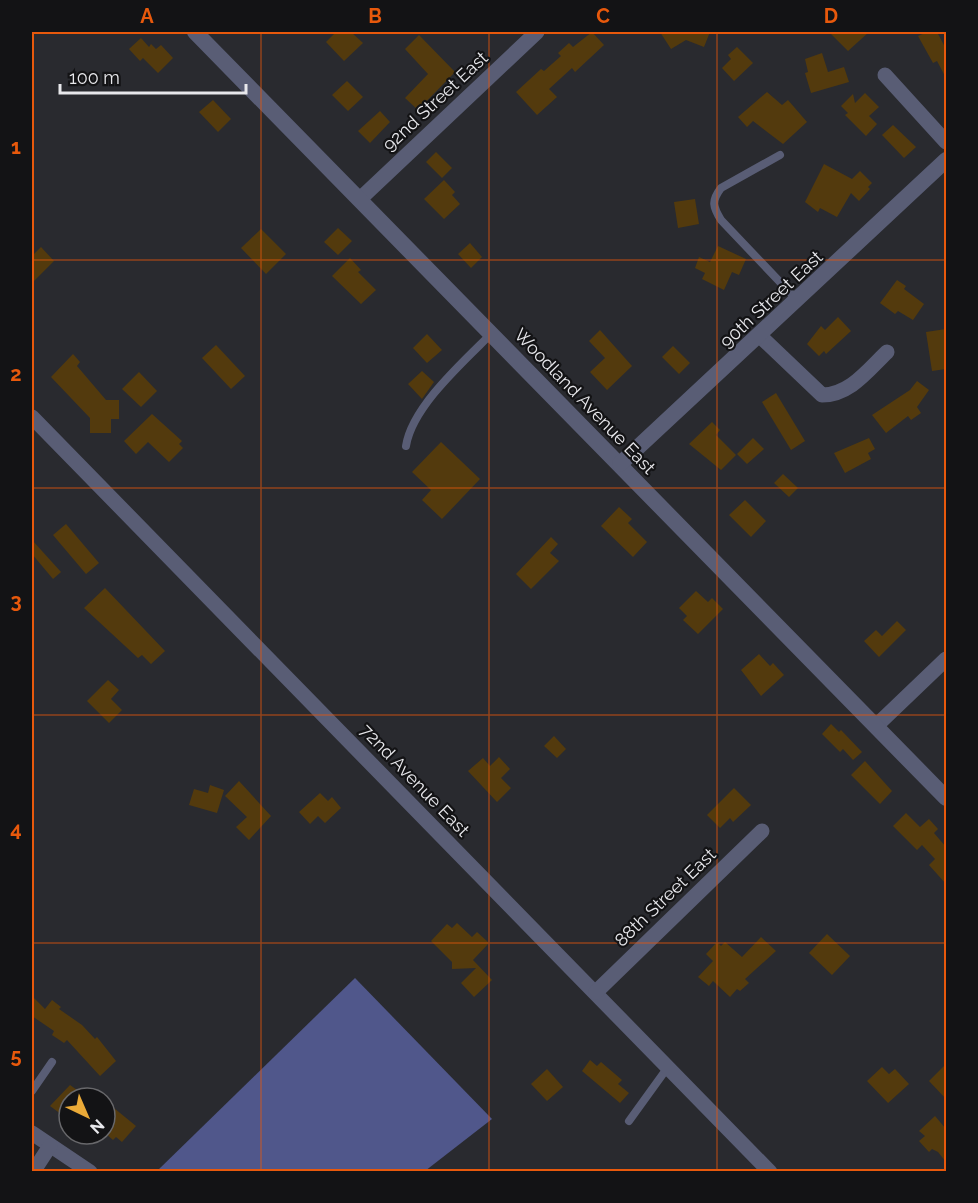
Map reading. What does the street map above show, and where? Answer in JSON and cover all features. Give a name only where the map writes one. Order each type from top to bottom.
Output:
[{"type":"street","name":"Woodland Avenue East","points":[[195,32],[946,798]]},
{"type":"street","name":"92nd Street East","points":[[360,199],[537,32]]},
{"type":"street","points":[[885,75],[946,142]]},
{"type":"street","name":"90th Street East","points":[[620,464],[798,301],[946,160]]},
{"type":"street","points":[[760,336],[822,395],[832,395],[848,389],[887,352]]},
{"type":"street","name":"72nd Avenue East","points":[[32,417],[770,1172]]},
{"type":"street","points":[[876,726],[946,659]]},
{"type":"street","name":"88th Street East","points":[[596,992],[762,831]]},
{"type":"street","points":[[32,1133],[90,1172]]},
{"type":"street","points":[[33,1172],[50,1146]]},
{"type":"lane","points":[[780,155],[721,188],[714,197],[713,208],[721,220],[798,301]]},
{"type":"lane","points":[[406,446],[408,434],[421,411],[492,333]]},
{"type":"lane","points":[[32,1091],[52,1062]]},
{"type":"lane","points":[[629,1121],[668,1067]]},
{"type":"shaded area","points":[[355,978],[492,1119],[425,1171],[157,1171]]},
{"type":"building","points":[[336,32],[351,32],[363,43],[344,61],[326,42]]},
{"type":"building","points":[[592,32],[604,45],[575,72],[572,68],[549,89],[557,97],[537,115],[516,92],[541,69],[544,71],[561,56],[558,53],[569,43],[573,47]]},
{"type":"building","points":[[660,32],[710,32],[704,47],[686,40],[671,49]]},
{"type":"building","points":[[829,32],[869,32],[848,51]]},
{"type":"building","points":[[927,32],[937,32],[946,49],[946,78],[937,61],[933,63],[918,36]]},
{"type":"building","points":[[419,35],[455,72],[418,110],[405,98],[428,74],[405,49]]},
{"type":"building","points":[[141,38],[149,47],[151,44],[156,49],[161,45],[173,58],[158,73],[143,58],[140,61],[129,49]]},
{"type":"building","points":[[737,47],[753,63],[734,81],[722,68],[731,59],[728,55]]},
{"type":"building","points":[[822,53],[828,72],[844,67],[849,82],[811,93],[805,73],[808,72],[805,59]]},
{"type":"building","points":[[347,81],[363,97],[348,111],[332,95]]},
{"type":"building","points":[[767,92],[782,105],[788,100],[807,122],[783,144],[753,121],[747,127],[738,117]]},
{"type":"building","points":[[865,93],[879,107],[869,116],[877,124],[866,136],[845,115],[848,113],[841,106],[853,94],[855,103]]},
{"type":"building","points":[[213,100],[231,119],[218,132],[199,112]]},
{"type":"building","points":[[380,111],[390,122],[370,143],[358,131]]},
{"type":"building","points":[[893,125],[916,147],[904,158],[882,135]]},
{"type":"building","points":[[436,152],[452,168],[442,178],[426,162]]},
{"type":"building","points":[[824,164],[852,179],[860,171],[872,183],[868,187],[870,189],[859,201],[851,193],[837,217],[820,208],[818,212],[805,202]]},
{"type":"building","points":[[444,180],[455,192],[452,195],[460,204],[444,219],[424,199]]},
{"type":"building","points":[[695,199],[699,224],[678,228],[674,202]]},
{"type":"building","points":[[338,228],[352,241],[338,255],[324,242]]},
{"type":"building","points":[[261,229],[286,254],[266,274],[241,248]]},
{"type":"building","points":[[470,243],[482,257],[471,268],[458,254]]},
{"type":"building","points":[[718,246],[746,259],[739,275],[732,272],[724,290],[702,279],[705,273],[695,268],[699,257],[710,262]]},
{"type":"building","points":[[41,247],[54,261],[32,283],[32,256]]},
{"type":"building","points":[[350,258],[361,270],[358,272],[376,290],[361,304],[332,276]]},
{"type":"building","points":[[897,280],[906,286],[904,289],[924,304],[913,320],[898,311],[895,314],[880,303]]},
{"type":"building","points":[[838,317],[851,331],[826,354],[824,351],[819,356],[807,344],[821,326],[825,330]]},
{"type":"building","points":[[946,329],[946,369],[932,371],[926,332]]},
{"type":"building","points":[[600,330],[632,366],[607,390],[590,372],[605,358],[589,341]]},
{"type":"building","points":[[427,334],[442,350],[427,363],[413,348]]},
{"type":"building","points":[[216,345],[245,376],[231,389],[202,358]]},
{"type":"building","points":[[673,346],[690,363],[679,374],[662,357]]},
{"type":"building","points":[[73,354],[80,362],[77,366],[106,400],[119,400],[119,419],[111,419],[111,433],[90,433],[90,418],[51,377]]},
{"type":"building","points":[[422,371],[434,382],[422,399],[408,384]]},
{"type":"building","points":[[139,372],[157,391],[141,407],[122,389]]},
{"type":"building","points":[[917,381],[929,390],[917,407],[921,413],[911,420],[908,416],[886,433],[872,415],[910,390]]},
{"type":"building","points":[[776,393],[805,441],[791,450],[762,402]]},
{"type":"building","points":[[152,414],[182,441],[179,444],[183,448],[169,462],[148,442],[136,454],[124,441]]},
{"type":"building","points":[[712,422],[720,430],[716,435],[736,455],[721,470],[689,444]]},
{"type":"building","points":[[753,438],[764,449],[747,464],[737,454]]},
{"type":"building","points":[[869,438],[875,449],[868,453],[871,459],[845,473],[834,453]]},
{"type":"building","points":[[441,442],[480,479],[442,519],[422,500],[431,490],[412,472]]},
{"type":"building","points":[[783,474],[798,488],[789,497],[774,483]]},
{"type":"building","points":[[745,500],[766,521],[751,537],[729,515]]},
{"type":"building","points":[[619,507],[632,519],[628,523],[647,542],[633,557],[601,526]]},
{"type":"building","points":[[66,524],[99,563],[86,574],[53,535]]},
{"type":"building","points":[[551,537],[558,544],[550,553],[559,561],[531,589],[516,574]]},
{"type":"building","points":[[32,540],[61,572],[53,579],[32,554]]},
{"type":"building","points":[[105,588],[165,651],[151,664],[142,655],[138,658],[84,608]]},
{"type":"building","points":[[696,591],[708,602],[712,598],[723,609],[698,634],[683,620],[687,616],[679,608]]},
{"type":"building","points":[[897,621],[906,630],[879,657],[864,641],[876,630],[882,636]]},
{"type":"building","points":[[759,654],[770,666],[773,663],[784,675],[761,696],[741,670]]},
{"type":"building","points":[[108,680],[119,690],[111,699],[122,710],[109,723],[87,701]]},
{"type":"building","points":[[831,724],[839,732],[841,730],[862,752],[853,760],[843,749],[840,752],[822,734]]},
{"type":"building","points":[[554,736],[566,749],[557,758],[544,746]]},
{"type":"building","points":[[499,757],[510,769],[501,778],[511,788],[497,802],[468,771],[483,758],[490,766]]},
{"type":"building","points":[[865,761],[892,791],[880,804],[851,775]]},
{"type":"building","points":[[239,781],[271,816],[249,840],[236,827],[247,817],[225,796]]},
{"type":"building","points":[[210,785],[224,790],[217,813],[189,805],[194,789],[208,793]]},
{"type":"building","points":[[734,788],[751,805],[733,822],[730,818],[720,828],[707,815]]},
{"type":"building","points":[[320,793],[328,801],[332,797],[341,808],[325,823],[318,816],[310,824],[299,812]]},
{"type":"building","points":[[906,813],[920,827],[929,819],[938,829],[934,833],[946,847],[946,884],[929,865],[935,859],[922,845],[917,850],[893,826]]},
{"type":"building","points":[[457,923],[472,937],[477,932],[489,943],[473,960],[492,980],[474,997],[461,983],[476,968],[452,969],[452,962],[431,941],[447,924],[452,928]]},
{"type":"building","points":[[827,934],[850,956],[832,975],[809,953]]},
{"type":"building","points":[[761,937],[776,951],[745,979],[749,983],[740,991],[737,989],[730,997],[713,981],[709,986],[698,977],[713,961],[706,954],[717,942],[721,946],[725,942],[742,957]]},
{"type":"building","points":[[32,996],[45,1009],[52,1000],[61,1007],[59,1009],[82,1025],[95,1039],[97,1037],[116,1061],[100,1076],[67,1040],[64,1043],[52,1035],[54,1031],[32,1016]]},
{"type":"building","points":[[590,1060],[597,1066],[601,1062],[622,1080],[618,1084],[629,1093],[620,1103],[582,1071]]},
{"type":"building","points":[[946,1064],[946,1099],[929,1081]]},
{"type":"building","points":[[882,1067],[889,1074],[895,1069],[909,1084],[888,1103],[867,1081]]},
{"type":"building","points":[[547,1069],[563,1087],[547,1101],[531,1084]]},
{"type":"building","points":[[57,1099],[57,1111],[50,1106]]},
{"type":"building","points":[[117,1111],[136,1126],[122,1142],[117,1138]]},
{"type":"building","points":[[935,1116],[946,1129],[946,1162],[938,1152],[932,1149],[929,1152],[919,1141],[925,1136],[919,1131]]}]
